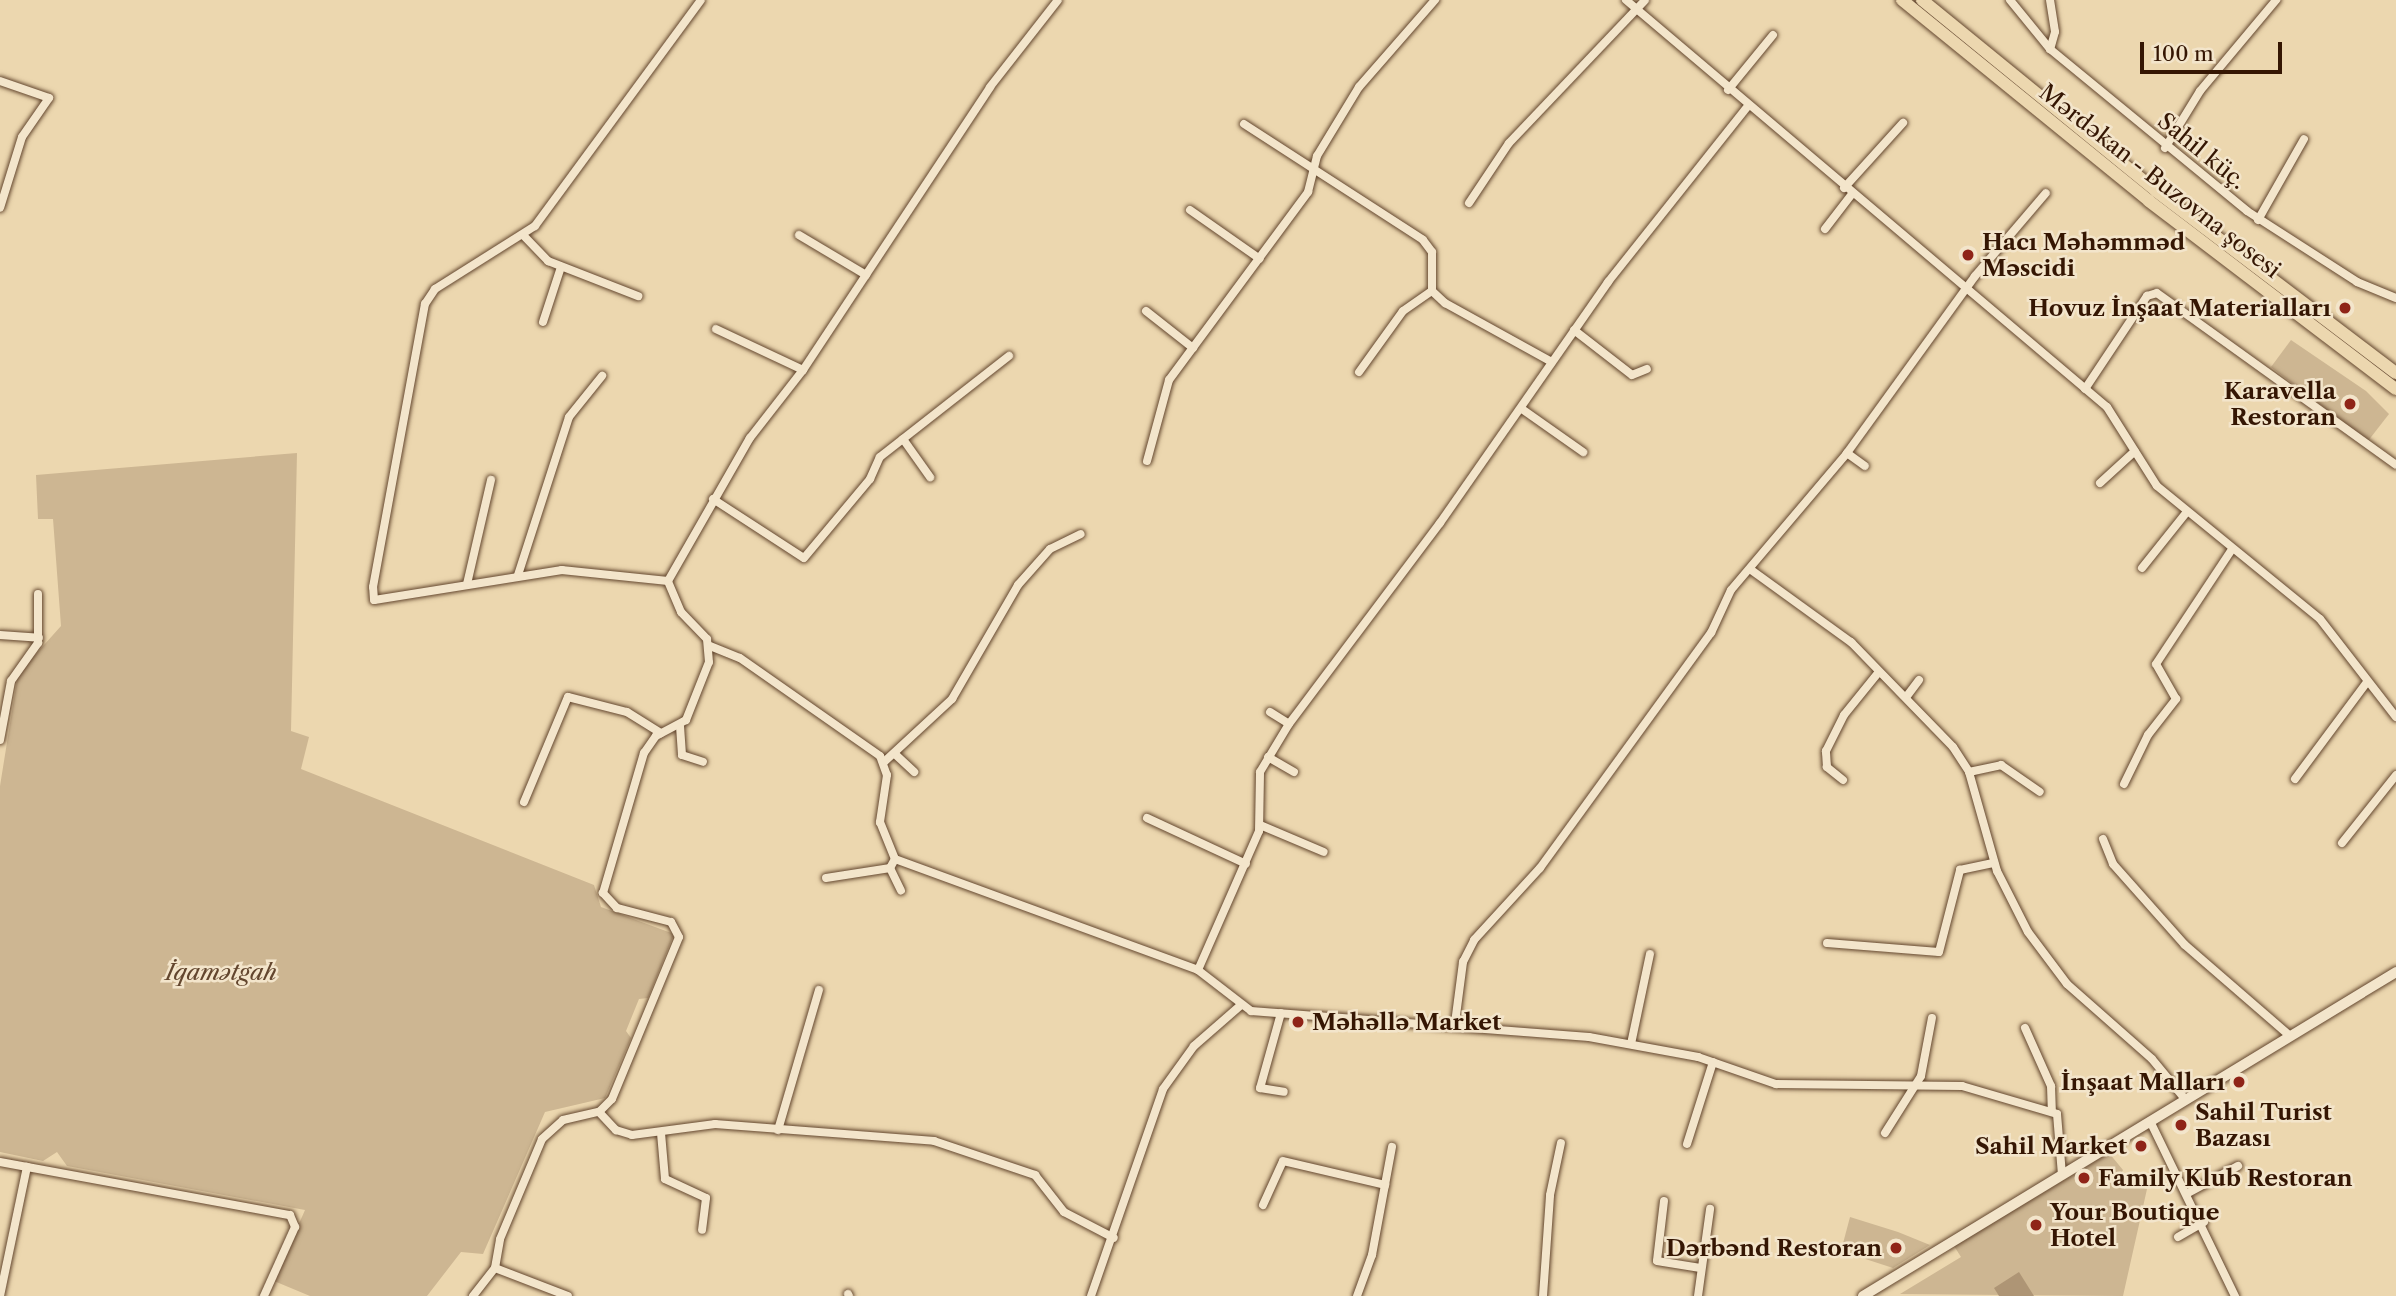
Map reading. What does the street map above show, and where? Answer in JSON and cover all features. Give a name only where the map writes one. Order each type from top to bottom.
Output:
[{"type":"main road","name":"Mərdəkan - Buzovna şosesi","points":[[1902,0],[2149,201],[2396,389]]},
{"type":"main road","name":"Mərdəkan - Buzovna şosesi","points":[[1922,0],[2156,191],[2396,373]]},
{"type":"street","points":[[668,581],[577,570],[519,575],[374,600],[373,587],[425,304],[435,289],[524,236],[700,0]]},
{"type":"street","points":[[668,581],[713,499],[803,370],[990,87],[1058,0]]},
{"type":"street","points":[[1147,461],[1165,387],[1260,259],[1315,173],[1317,156],[1359,88],[1435,0]]},
{"type":"street","points":[[1626,0],[1747,107],[2114,415],[2151,479],[2186,513],[2320,619],[2396,717]]},
{"type":"street","points":[[1469,203],[1508,143],[1645,0]]},
{"type":"street","name":"Sahil küç.","points":[[2010,0],[2050,49],[2165,148],[2258,220],[2357,282],[2396,298]]},
{"type":"street","points":[[2050,0],[2055,32],[2050,49]]},
{"type":"street","points":[[2165,148],[2200,91],[2276,0]]},
{"type":"street","points":[[1728,90],[1773,35]]},
{"type":"street","points":[[0,81],[50,98],[22,137],[0,208]]},
{"type":"street","points":[[1198,970],[1260,825],[1259,779],[1268,757],[1289,724],[1521,410],[1574,330],[1747,107]]},
{"type":"street","points":[[1844,188],[1903,123]]},
{"type":"street","points":[[1244,124],[1315,173],[1423,240],[1432,251],[1432,291]]},
{"type":"street","points":[[2258,220],[2304,139]]},
{"type":"street","points":[[1455,1023],[1463,962],[1474,940],[1540,868],[1711,633],[1728,595],[1847,453],[1966,290],[2046,193]]},
{"type":"street","points":[[1825,229],[1852,194]]},
{"type":"street","points":[[1190,210],[1260,259]]},
{"type":"street","points":[[799,235],[866,275]]},
{"type":"street","points":[[524,236],[538,254],[561,267],[638,296]]},
{"type":"street","points":[[543,323],[561,267]]},
{"type":"street","points":[[1432,291],[1552,362]]},
{"type":"street","points":[[1359,372],[1403,310],[1432,291]]},
{"type":"street","points":[[2085,389],[2147,296],[2157,293],[2396,465]]},
{"type":"street","points":[[1146,311],[1192,348]]},
{"type":"street","points":[[716,329],[803,370]]},
{"type":"street","points":[[1574,330],[1632,375],[1647,369]]},
{"type":"street","points":[[713,499],[804,558],[870,479],[880,457],[1009,356]]},
{"type":"street","points":[[519,575],[569,417],[602,376]]},
{"type":"street","points":[[1521,410],[1583,452]]},
{"type":"street","points":[[903,439],[930,477]]},
{"type":"street","points":[[2100,483],[2135,451]]},
{"type":"street","points":[[1847,453],[1865,466]]},
{"type":"street","points":[[467,584],[491,480]]},
{"type":"street","points":[[2142,568],[2186,513]]},
{"type":"street","points":[[884,762],[896,755],[952,699],[1018,585],[1050,549],[1081,534]]},
{"type":"street","points":[[2124,784],[2148,735],[2176,699],[2158,669],[2159,658],[2232,549]]},
{"type":"street","points":[[1750,569],[1851,642],[1878,673],[1907,696],[1969,772],[1994,863],[2019,918],[2055,970],[2171,1077],[2185,1100]]},
{"type":"street","points":[[668,581],[681,612],[710,646],[817,708],[884,762]]},
{"type":"street","points":[[0,740],[3,703],[11,681],[39,638],[38,594]]},
{"type":"street","points":[[0,635],[39,638]]},
{"type":"street","points":[[473,1296],[495,1268],[500,1239],[542,1139],[569,1117],[599,1112],[621,1081],[679,937],[671,922],[611,905],[603,893],[643,753],[661,733],[680,726],[693,708],[710,646]]},
{"type":"street","points":[[1843,780],[1827,767],[1826,751],[1844,715],[1878,673]]},
{"type":"street","points":[[1907,696],[1919,681]]},
{"type":"street","points":[[2295,779],[2367,682]]},
{"type":"street","points":[[524,802],[565,699],[627,712],[661,733]]},
{"type":"street","points":[[1270,712],[1289,724]]},
{"type":"street","points":[[680,726],[682,755],[703,762]]},
{"type":"street","points":[[896,755],[914,772]]},
{"type":"street","points":[[1268,757],[1294,772]]},
{"type":"street","points":[[884,762],[880,822],[895,859],[1198,970],[1241,1005],[1281,1013],[1455,1023],[1631,1044],[1713,1062],[1790,1086],[1919,1083],[1962,1086],[2052,1111]]},
{"type":"street","points":[[1969,772],[2001,765],[2040,793]]},
{"type":"street","points":[[2342,843],[2396,775]]},
{"type":"street","points":[[1147,818],[1246,863]]},
{"type":"street","points":[[1260,825],[1324,852]]},
{"type":"street","points":[[2103,838],[2113,864],[2185,945],[2290,1036]]},
{"type":"street","points":[[890,868],[895,859]]},
{"type":"street","points":[[1828,943],[1939,952],[1958,874],[1994,863]]},
{"type":"street","points":[[826,878],[890,868]]},
{"type":"street","points":[[890,868],[901,891]]},
{"type":"street","points":[[1631,1044],[1650,954]]},
{"type":"street","points":[[1863,1296],[2396,972]]},
{"type":"street","points":[[778,1130],[819,990]]},
{"type":"street","points":[[1091,1296],[1114,1238],[1163,1089],[1194,1046],[1241,1005]]},
{"type":"street","points":[[1281,1013],[1260,1088],[1284,1092]]},
{"type":"street","points":[[1885,1133],[1919,1083],[1932,1018]]},
{"type":"street","points":[[2025,1028],[2051,1086],[2052,1111],[2061,1123],[2062,1175]]},
{"type":"street","points":[[1687,1144],[1713,1062]]},
{"type":"street","points":[[599,1112],[623,1133],[661,1133],[700,1124],[943,1143],[1035,1175],[1064,1212],[1114,1238]]},
{"type":"street","points":[[2150,1121],[2204,1222],[2235,1296]]},
{"type":"street","points":[[661,1133],[665,1179],[706,1198],[702,1230]]},
{"type":"street","points":[[1543,1296],[1550,1195],[1561,1143]]},
{"type":"street","points":[[1357,1296],[1385,1185],[1391,1147]]},
{"type":"street","points":[[1264,1205],[1283,1161],[1385,1185]]},
{"type":"street","points":[[0,1162],[290,1215],[295,1227],[264,1296]]},
{"type":"street","points":[[2188,1193],[2238,1166]]},
{"type":"street","points":[[0,1296],[27,1167]]},
{"type":"street","points":[[1664,1201],[1657,1261],[1700,1268]]},
{"type":"street","points":[[1698,1296],[1710,1209]]},
{"type":"street","points":[[2178,1237],[2204,1222]]},
{"type":"street","points":[[495,1268],[568,1296]]},
{"type":"green space","points":[[2291,340],[2366,391],[2389,414],[2368,441],[2271,367]]},
{"type":"green space","name":"İqamətgah","points":[[297,453],[291,731],[309,737],[301,769],[594,885],[601,907],[674,934],[648,998],[639,999],[626,1031],[631,1038],[605,1098],[545,1112],[483,1254],[461,1252],[427,1296],[310,1296],[274,1281],[305,1210],[67,1166],[57,1152],[43,1161],[0,1152],[0,786],[18,674],[61,626],[53,519],[38,519],[36,475]]},
{"type":"green space","points":[[2109,1153],[2123,1170],[2117,1181],[2147,1189],[2123,1296],[1900,1294],[1961,1257],[1954,1246]]},
{"type":"green space","points":[[1850,1217],[1930,1245],[1893,1268],[1841,1251]]},
{"type":"shaded area","points":[[2019,1272],[2034,1296],[1999,1296],[1994,1288]]},
{"type":"place","name":"Hacı Məhəmməd Məscidi","points":[[1968,255]]},
{"type":"place","name":"Hovuz İnşaat Materialları","points":[[2345,308]]},
{"type":"place","name":"Karavella Restoran","points":[[2350,404]]},
{"type":"place","name":"Məhəllə Market","points":[[1298,1022]]},
{"type":"place","name":"İnşaat Malları","points":[[2239,1082]]},
{"type":"place","name":"Sahil Turist Bazası","points":[[2181,1125]]},
{"type":"place","name":"Sahil Market","points":[[2141,1146]]},
{"type":"place","name":"Family Klub Restoran","points":[[2084,1178]]},
{"type":"place","name":"Your Boutique Hotel","points":[[2036,1225]]},
{"type":"place","name":"Dərbənd Restoran","points":[[1896,1248]]}]
